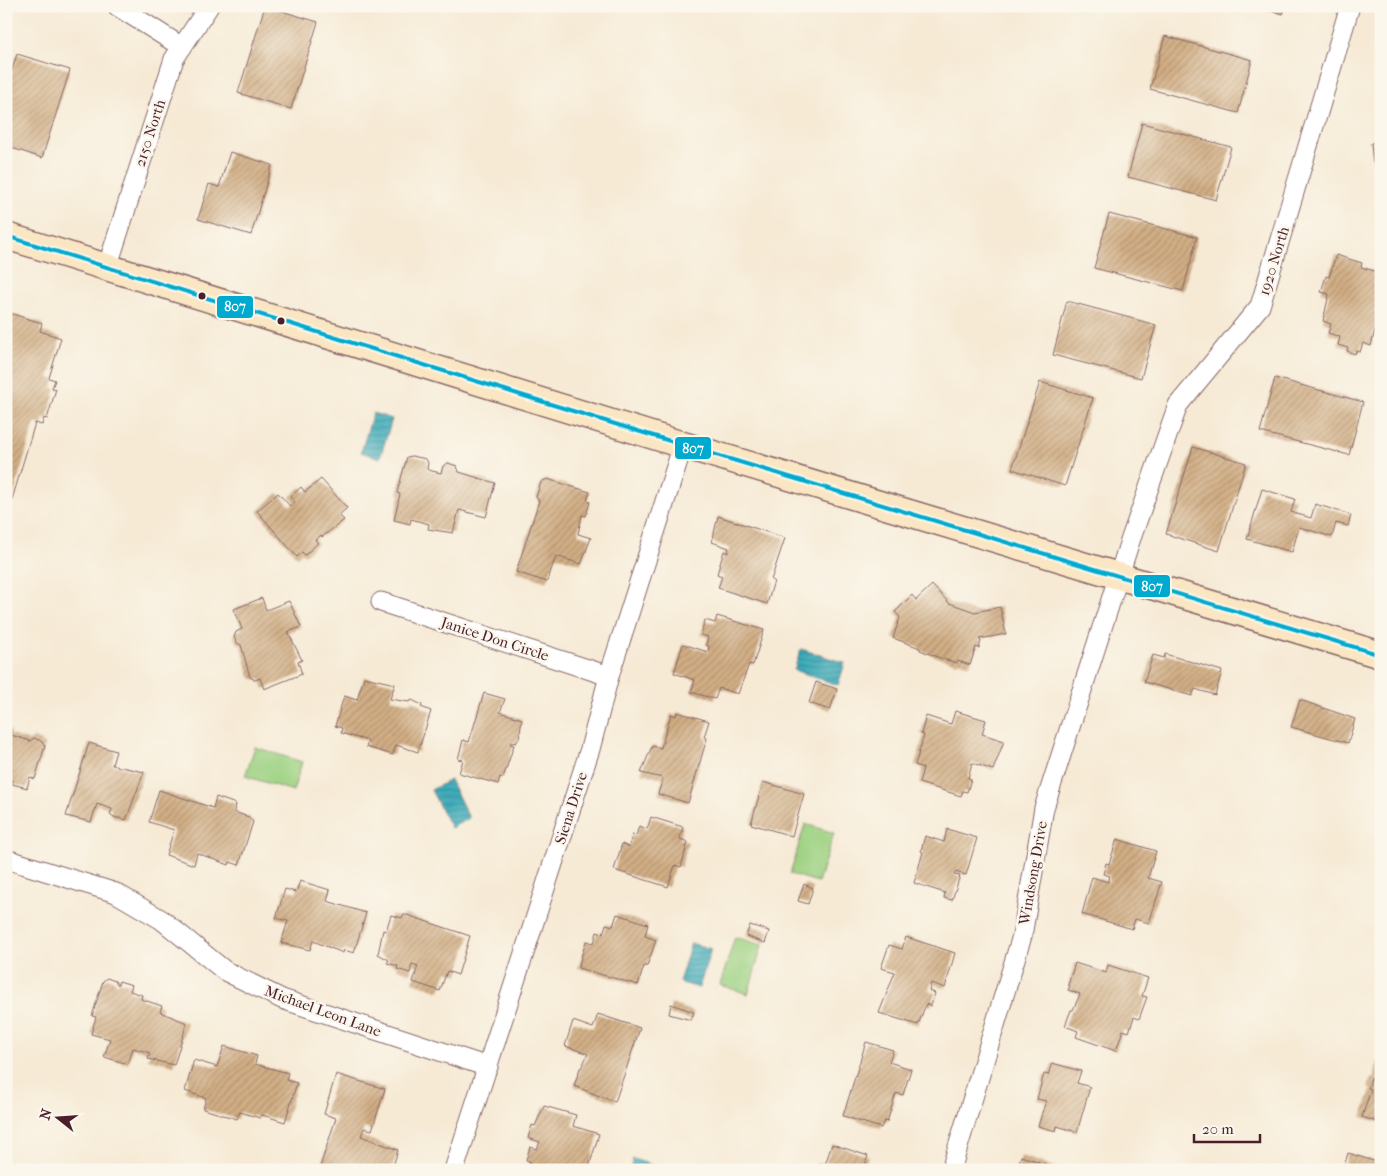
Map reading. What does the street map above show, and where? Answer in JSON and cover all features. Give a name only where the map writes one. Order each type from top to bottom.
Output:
[{"type":"main road","points":[[6,236],[683,445],[1381,656]]},
{"type":"street","points":[[117,6],[182,47]]},
{"type":"street","name":"2150 North","points":[[107,268],[174,59],[208,6]]},
{"type":"street","name":"1920 North","points":[[1118,576],[1178,405],[1260,306],[1350,6]]},
{"type":"street","name":"Siena Drive","points":[[454,1170],[590,750],[608,676],[683,445]]},
{"type":"street","name":"Windsong Drive","points":[[951,1170],[1022,936],[1044,808],[1118,576]]},
{"type":"street","name":"Janice Don Circle","points":[[380,602],[608,676]]},
{"type":"street","name":"Michael Leon Lane","points":[[6,859],[116,893],[162,920],[225,971],[282,999],[488,1067]]},
{"type":"green space","points":[[255,747],[302,762],[293,791],[245,776]]},
{"type":"green space","points":[[805,824],[834,833],[818,882],[790,874]]},
{"type":"green space","points":[[735,937],[762,945],[748,994],[720,985]]},
{"type":"water","points":[[373,413],[392,419],[380,458],[361,452]]},
{"type":"water","points":[[801,649],[845,663],[838,685],[794,670]]},
{"type":"water","points":[[450,780],[469,818],[451,828],[431,790]]},
{"type":"water","points":[[691,943],[711,949],[699,988],[679,982]]},
{"type":"water","points":[[633,1159],[652,1165],[650,1170],[630,1170]]},
{"type":"building","points":[[265,6],[318,22],[291,109],[238,93]]},
{"type":"building","points":[[1256,6],[1285,6],[1283,14]]},
{"type":"building","points":[[1165,36],[1252,60],[1238,113],[1150,89]]},
{"type":"building","points":[[17,54],[70,70],[42,158],[6,146],[6,88]]},
{"type":"building","points":[[1142,123],[1231,147],[1216,200],[1128,177]]},
{"type":"building","points":[[1381,142],[1381,160],[1373,162],[1371,143]]},
{"type":"building","points":[[230,152],[272,165],[251,235],[198,219],[209,184],[219,187]]},
{"type":"building","points":[[1109,214],[1197,237],[1183,291],[1094,268]]},
{"type":"building","points":[[1336,255],[1362,263],[1361,267],[1381,273],[1381,332],[1375,330],[1371,346],[1363,343],[1360,352],[1356,351],[1355,354],[1347,351],[1348,348],[1338,345],[1340,337],[1328,333],[1331,324],[1323,321],[1329,294],[1321,292],[1326,276],[1329,277]]},
{"type":"building","points":[[1067,301],[1156,325],[1141,378],[1053,355]]},
{"type":"building","points":[[6,312],[42,323],[40,331],[61,338],[49,378],[55,380],[52,388],[56,389],[47,419],[44,418],[42,425],[35,423],[7,516]]},
{"type":"building","points":[[1275,378],[1363,402],[1349,455],[1260,432]]},
{"type":"building","points":[[1040,382],[1093,398],[1065,486],[1012,469]]},
{"type":"building","points":[[1193,447],[1246,463],[1219,551],[1166,534]]},
{"type":"building","points":[[412,456],[426,459],[428,463],[427,469],[432,471],[441,473],[443,466],[448,463],[457,466],[459,472],[495,483],[486,517],[459,510],[453,533],[428,529],[429,524],[411,519],[410,524],[394,520],[400,494],[397,493],[407,457]]},
{"type":"building","points":[[321,479],[347,508],[339,515],[344,520],[322,537],[321,535],[315,540],[318,543],[305,555],[302,552],[297,557],[257,511],[278,493],[290,506],[295,502],[290,497],[301,487],[305,492]]},
{"type":"building","points":[[547,479],[590,492],[587,500],[590,502],[586,516],[582,515],[578,534],[591,538],[581,564],[556,556],[547,582],[516,572],[539,501],[536,497],[541,482]]},
{"type":"building","points":[[1262,489],[1295,499],[1291,512],[1311,518],[1315,504],[1351,515],[1348,526],[1336,523],[1332,537],[1299,527],[1292,552],[1247,539]]},
{"type":"building","points":[[718,516],[785,538],[771,580],[774,581],[767,604],[718,588],[722,576],[717,574],[724,551],[728,553],[729,548],[712,542]]},
{"type":"building","points":[[932,585],[949,603],[975,612],[1000,607],[1006,634],[979,639],[981,641],[979,648],[976,647],[970,665],[940,658],[893,638],[900,617],[895,612],[912,595],[916,600]]},
{"type":"building","points":[[262,598],[266,610],[289,601],[301,627],[288,632],[302,660],[298,662],[302,674],[264,689],[260,678],[255,680],[250,677],[241,645],[237,643],[234,637],[236,632],[242,629],[234,609]]},
{"type":"building","points":[[717,616],[764,630],[753,665],[749,664],[738,694],[719,688],[715,699],[691,692],[695,680],[674,673],[683,644],[708,652],[709,646],[706,645],[708,637],[701,635],[705,620],[715,623]]},
{"type":"building","points":[[1165,654],[1222,671],[1215,695],[1195,689],[1192,696],[1144,682],[1153,655],[1164,658]]},
{"type":"building","points":[[364,677],[395,684],[390,699],[409,702],[412,700],[422,705],[421,707],[431,711],[418,752],[396,745],[393,755],[366,747],[368,741],[341,733],[342,728],[335,726],[344,696],[357,700]]},
{"type":"building","points":[[816,682],[837,689],[830,710],[809,703]]},
{"type":"building","points":[[484,693],[505,699],[500,712],[522,719],[519,738],[516,743],[511,742],[510,744],[514,745],[503,778],[500,777],[498,784],[459,773],[463,760],[458,759],[463,740],[469,742]]},
{"type":"building","points":[[1300,700],[1355,719],[1348,743],[1291,727]]},
{"type":"building","points":[[955,711],[986,720],[982,734],[1004,741],[993,770],[972,763],[968,778],[971,779],[967,792],[963,791],[961,796],[919,783],[923,768],[915,765],[924,735],[921,734],[926,716],[951,724]]},
{"type":"building","points":[[677,712],[709,721],[704,737],[707,738],[688,803],[658,794],[663,778],[641,773],[652,746],[661,748],[671,714],[676,716]]},
{"type":"building","points":[[6,729],[10,730],[11,735],[30,741],[34,738],[41,741],[45,746],[35,779],[30,777],[27,788],[12,784],[13,781],[6,779]]},
{"type":"building","points":[[89,743],[116,751],[112,765],[144,772],[126,820],[114,817],[110,814],[112,809],[97,804],[91,822],[66,816]]},
{"type":"building","points":[[763,782],[804,794],[792,836],[751,824]]},
{"type":"building","points":[[159,790],[213,808],[216,797],[236,804],[234,812],[249,817],[253,822],[239,865],[230,862],[229,865],[197,853],[194,865],[166,855],[174,830],[149,822]]},
{"type":"building","points":[[651,817],[683,827],[680,839],[688,842],[681,867],[675,865],[668,887],[614,870],[622,844],[629,847],[632,835],[636,836],[639,826],[647,829]]},
{"type":"building","points":[[947,829],[977,838],[966,875],[955,872],[954,875],[960,876],[952,900],[944,898],[945,893],[914,883],[923,852],[921,851],[925,836],[944,842]]},
{"type":"building","points":[[1117,839],[1156,851],[1148,878],[1162,882],[1149,923],[1135,919],[1132,929],[1082,914],[1092,877],[1108,882],[1110,876],[1103,874],[1106,863],[1109,864]]},
{"type":"building","points":[[300,881],[330,890],[327,901],[366,913],[354,953],[344,950],[343,953],[313,941],[310,950],[281,943],[288,921],[276,918],[285,889],[296,892]]},
{"type":"building","points":[[804,884],[813,888],[808,904],[798,901]]},
{"type":"building","points":[[617,914],[648,924],[645,936],[656,940],[638,985],[578,968],[586,941],[594,943],[597,932],[603,934],[606,924],[613,926]]},
{"type":"building","points":[[391,915],[402,918],[403,915],[407,915],[470,936],[458,975],[447,971],[440,991],[413,982],[418,966],[412,964],[410,973],[397,969],[398,966],[387,963],[389,960],[378,954],[383,930],[386,931]]},
{"type":"building","points":[[750,925],[769,931],[765,943],[746,936]]},
{"type":"building","points":[[906,937],[955,953],[945,988],[931,983],[929,991],[935,993],[931,1006],[926,1004],[918,1025],[879,1013],[895,972],[881,968],[889,945],[902,949]]},
{"type":"building","points":[[1075,963],[1106,973],[1108,965],[1148,978],[1142,996],[1147,997],[1139,1019],[1134,1017],[1129,1032],[1123,1030],[1116,1051],[1076,1037],[1078,1031],[1065,1026],[1080,994],[1068,990]]},
{"type":"building","points":[[107,978],[115,981],[118,985],[119,981],[132,985],[130,991],[142,995],[141,999],[162,1006],[160,1012],[187,1023],[174,1065],[148,1059],[150,1053],[133,1048],[128,1064],[104,1057],[110,1039],[91,1034],[96,1017],[92,1016],[103,981]]},
{"type":"building","points":[[671,1004],[694,1012],[691,1020],[669,1014]]},
{"type":"building","points":[[598,1014],[640,1028],[615,1102],[574,1086],[580,1068],[588,1054],[565,1046],[573,1021],[593,1028]]},
{"type":"building","points":[[866,1042],[893,1050],[889,1062],[911,1069],[903,1095],[896,1093],[887,1122],[884,1121],[881,1128],[843,1116]]},
{"type":"building","points":[[224,1046],[257,1056],[255,1064],[288,1073],[286,1080],[297,1083],[285,1122],[262,1115],[260,1118],[240,1112],[237,1119],[203,1109],[206,1098],[185,1091],[194,1060],[217,1067]]},
{"type":"building","points":[[1380,1056],[1381,1123],[1362,1117],[1371,1089],[1368,1088],[1371,1078],[1373,1079]]},
{"type":"building","points":[[1052,1063],[1081,1071],[1077,1083],[1090,1087],[1077,1132],[1057,1126],[1056,1131],[1038,1126],[1046,1101],[1037,1099],[1044,1074],[1048,1075]]},
{"type":"building","points":[[336,1074],[385,1089],[372,1130],[364,1128],[361,1136],[398,1150],[392,1170],[319,1170],[336,1118],[324,1114]]},
{"type":"building","points":[[544,1106],[576,1115],[573,1126],[599,1134],[588,1170],[527,1170],[530,1161],[526,1160],[530,1147],[537,1149],[540,1142],[528,1138],[532,1125],[535,1126]]},
{"type":"building","points":[[832,1144],[868,1156],[864,1168],[868,1170],[818,1170],[820,1163],[825,1165]]},
{"type":"building","points":[[1348,1153],[1380,1163],[1379,1167],[1381,1170],[1343,1170]]},
{"type":"building","points":[[1021,1156],[1061,1169],[1061,1170],[1017,1170]]},
{"type":"transit line","name":"807","points":[[6,236],[683,445],[1381,655]]}]
